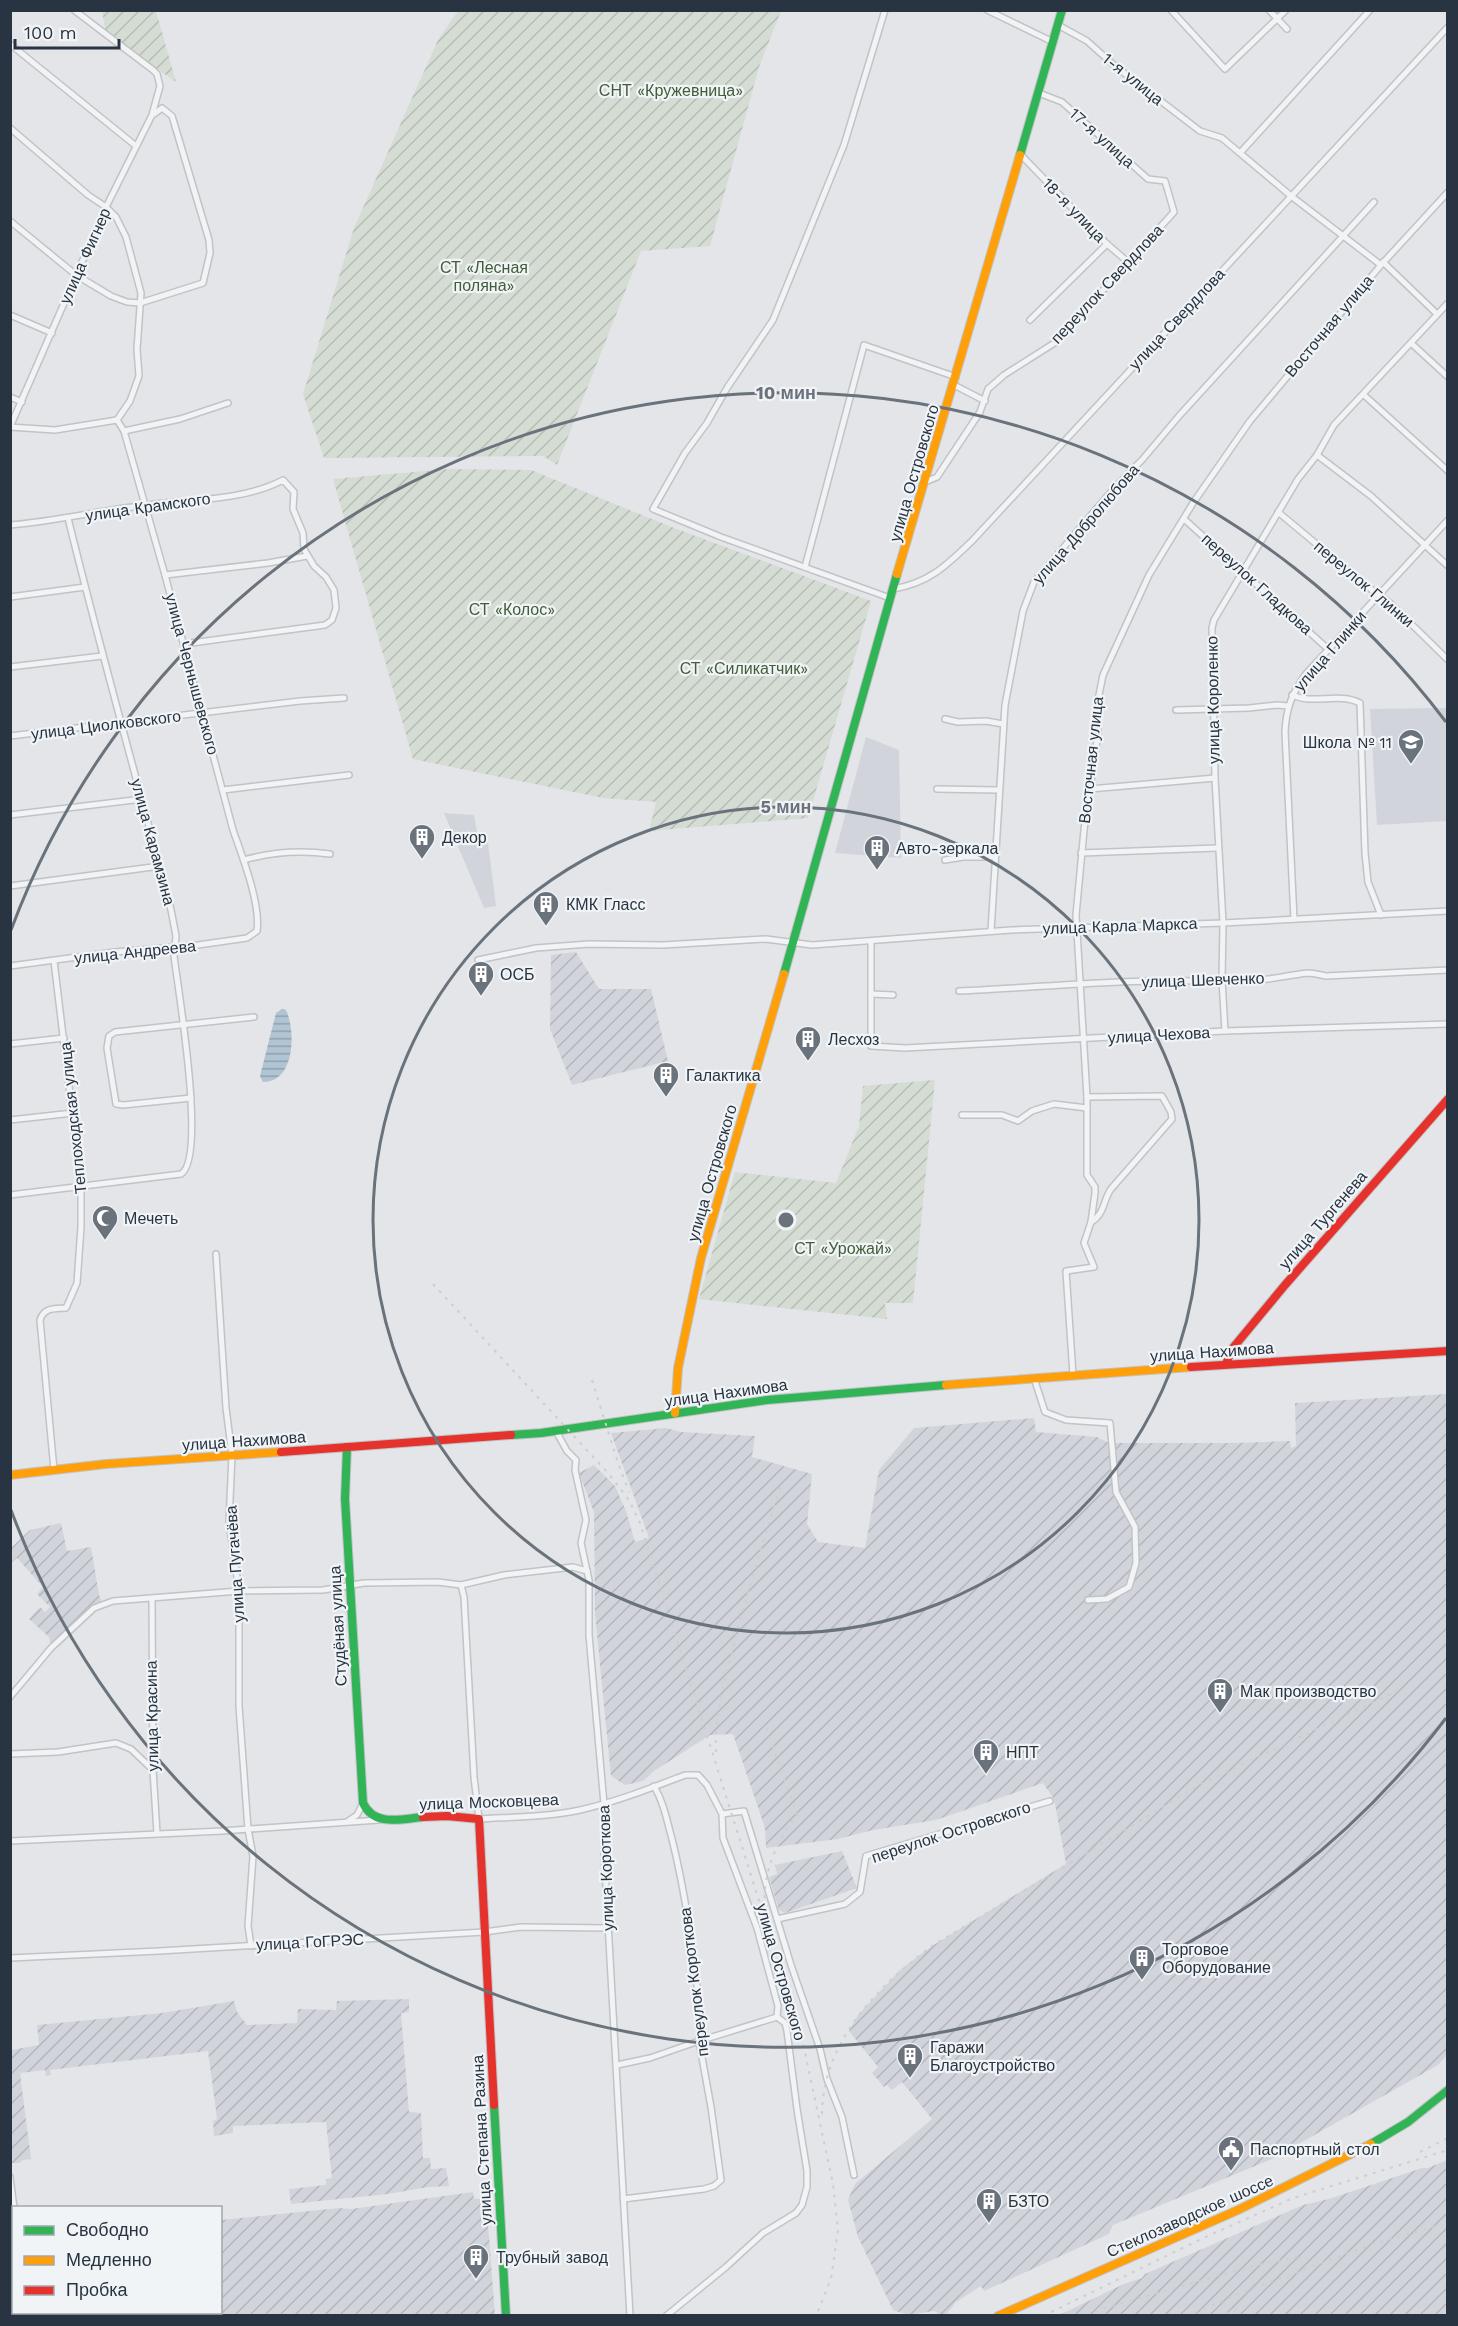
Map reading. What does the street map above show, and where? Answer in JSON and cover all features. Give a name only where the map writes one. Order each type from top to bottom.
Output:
[{"type":"street","name":"улица Фигнер","points":[[10,427],[106,207],[152,115],[160,86],[157,74],[153,70],[74,10]]},
{"type":"street","points":[[885,10],[844,145],[773,320],[685,453],[653,509],[890,598]]},
{"type":"street","points":[[987,10],[1053,42]]},
{"type":"street","name":"улица Островского","points":[[675,1413],[680,1357],[701,1258],[793,944],[877,639],[955,381],[1062,10]]},
{"type":"street","points":[[1171,10],[1225,69],[1286,10]]},
{"type":"street","points":[[1269,10],[1287,29]]},
{"type":"street","points":[[1240,153],[1370,10]]},
{"type":"street","name":"1-я улица","points":[[1058,25],[1087,41],[1181,118],[1208,135],[1222,138],[1291,196],[1382,264],[1437,314]]},
{"type":"street","name":"улица Свердлова","points":[[893,589],[911,586],[925,580],[972,541],[1448,27]]},
{"type":"street","points":[[10,44],[136,146]]},
{"type":"street","name":"17-я улица","points":[[1039,93],[1062,102],[1148,179],[1165,181]]},
{"type":"street","points":[[10,221],[76,275],[111,296],[140,303],[203,283],[210,246],[172,116],[162,108],[152,115]]},
{"type":"street","points":[[10,128],[116,217],[126,237],[141,293],[137,349],[139,376],[130,401],[117,420],[54,430],[10,427]]},
{"type":"street","name":"18-я улица","points":[[1021,156],[1107,244],[1128,262]]},
{"type":"street","name":"переулок Свердлова","points":[[925,482],[937,477],[980,412],[988,389],[1004,375],[1056,342],[1174,212],[1165,181]]},
{"type":"street","name":"Восточная улица","points":[[1073,1375],[1066,1271],[1094,1267],[1084,1243],[1091,1222],[1095,1187],[1087,1175],[1087,1097],[1075,927],[1081,853],[1098,733],[1098,700],[1104,675],[1141,591],[1193,503],[1250,421],[1382,264],[1448,192]]},
{"type":"street","name":"улица Добролюбова","points":[[991,931],[998,790],[1009,675],[1023,611],[1037,575],[1374,202]]},
{"type":"street","points":[[1030,320],[1107,244]]},
{"type":"street","name":"улица Короленко","points":[[1225,1031],[1222,980],[1223,922],[1217,848],[1212,628],[1217,611],[1334,425],[1448,303]]},
{"type":"street","points":[[10,315],[52,333]]},
{"type":"street","points":[[1411,343],[1448,377]]},
{"type":"street","points":[[805,567],[864,345],[955,381],[984,401]]},
{"type":"street","points":[[1364,395],[1448,471]]},
{"type":"street","points":[[10,397],[21,402]]},
{"type":"street","points":[[124,431],[180,419],[228,403]]},
{"type":"street","name":"улица Чернышевского","points":[[117,420],[124,431],[184,644],[201,714],[244,860],[258,919],[257,931]]},
{"type":"street","points":[[1317,455],[1371,496],[1448,566]]},
{"type":"street","name":"улица Крамского","points":[[10,525],[68,519],[145,505],[243,493],[269,488],[283,480],[294,492],[293,509],[303,532],[303,549],[307,556]]},
{"type":"street","name":"переулок Глинки","points":[[1278,512],[1380,595],[1448,660]]},
{"type":"street","name":"улица Карамзина","points":[[68,519],[174,925],[176,936],[174,946],[191,1098],[192,1138],[190,1158],[184,1172],[180,1174],[81,1185]]},
{"type":"street","name":"переулок Гладкова","points":[[1184,519],[1328,649]]},
{"type":"street","name":"улица Глинки","points":[[1294,920],[1285,732],[1288,706],[1292,695],[1305,675],[1328,649],[1448,520]]},
{"type":"street","points":[[165,575],[307,556],[334,590],[336,608],[332,620],[325,625],[184,644]]},
{"type":"street","points":[[10,597],[85,587]]},
{"type":"street","points":[[10,667],[102,656]]},
{"type":"street","points":[[1292,695],[1303,699],[1349,699],[1360,703],[1368,882],[1382,915]]},
{"type":"street","name":"улица Циолковского","points":[[10,736],[300,701],[344,698]]},
{"type":"street","points":[[1176,710],[1288,706]]},
{"type":"street","points":[[945,719],[958,722],[986,721],[1003,724]]},
{"type":"street","points":[[223,790],[349,775]]},
{"type":"street","points":[[1090,789],[1215,778]]},
{"type":"street","points":[[937,789],[998,790]]},
{"type":"street","points":[[10,815],[142,799]]},
{"type":"street","points":[[1081,853],[1217,848]]},
{"type":"street","points":[[244,860],[262,855],[304,851],[330,854]]},
{"type":"street","points":[[945,860],[963,856],[995,857]]},
{"type":"street","points":[[10,886],[160,866]]},
{"type":"street","name":"улица Карла Маркса","points":[[793,944],[812,945],[991,931],[1294,920],[1448,911]]},
{"type":"street","name":"улица Андреева","points":[[10,966],[237,940],[247,938],[257,931]]},
{"type":"street","points":[[478,960],[536,948],[589,944],[663,945],[766,939],[793,944]]},
{"type":"street","points":[[871,941],[871,994],[893,995]]},
{"type":"street","name":"Теплоходская улица","points":[[54,961],[81,1185],[81,1227],[76,1283],[66,1308],[48,1310],[42,1314],[40,1320],[54,1470]]},
{"type":"street","name":"улица Шевченко","points":[[958,991],[1080,984],[1222,980],[1230,982],[1289,978],[1310,973],[1326,976],[1346,973],[1448,970]]},
{"type":"street","name":"улица Чехова","points":[[871,994],[871,1046],[905,1048],[1225,1031],[1448,1024]]},
{"type":"street","points":[[191,1098],[116,1104],[107,1048],[110,1036],[115,1032],[182,1023],[254,1017]]},
{"type":"street","points":[[10,1044],[64,1038]]},
{"type":"street","points":[[1087,1097],[1162,1096],[1171,1112],[1172,1119],[1111,1189],[1106,1196],[1101,1214],[1091,1222]]},
{"type":"street","name":"улица Тургенева","points":[[1226,1364],[1232,1349],[1285,1285],[1448,1099]]},
{"type":"street","points":[[962,1115],[1002,1115],[1018,1121],[1032,1111],[1054,1104],[1087,1108]]},
{"type":"street","points":[[10,1120],[73,1113]]},
{"type":"street","points":[[10,1195],[81,1185]]},
{"type":"street","name":"улица Пугачёва","points":[[216,1254],[226,1408],[232,1455],[229,1522],[239,1591],[239,1706],[248,1829],[253,1856],[248,1926],[251,1946]]},
{"type":"street","name":"улица Нахимова","points":[[10,1475],[232,1455],[556,1431],[767,1400],[1073,1375],[1448,1351]]},
{"type":"street","points":[[1034,1378],[1045,1412],[1066,1420],[1110,1423],[1116,1492],[1135,1527],[1136,1563],[1129,1587],[1107,1599],[1088,1600]]},
{"type":"street","name":"улица Короткова","points":[[556,1431],[576,1460],[586,1520],[580,1543],[590,1588],[589,1635],[604,1804],[604,1851],[630,2316]]},
{"type":"street","name":"Студёная улица","points":[[347,1447],[345,1498],[363,1803]]},
{"type":"street","points":[[10,1697],[51,1648],[94,1608],[121,1599],[239,1591],[323,1590],[364,1583],[438,1582],[462,1585],[504,1575],[573,1567],[587,1571]]},
{"type":"street","points":[[462,1585],[474,1777],[480,1819],[484,1932]]},
{"type":"street","name":"улица Красина","points":[[152,1598],[153,1770],[157,1833]]},
{"type":"street","points":[[10,1754],[58,1752],[116,1743],[131,1749],[153,1770]]},
{"type":"street","name":"улица Московцева","points":[[10,1841],[447,1816],[480,1819],[559,1813],[604,1804],[685,1775],[698,1775]]},
{"type":"street","name":"улица Островского","points":[[666,2316],[763,2233],[796,2213],[807,2187],[807,2171],[787,2031],[784,2023],[777,2018],[778,2006],[757,1928],[723,1838],[722,1814],[707,1785],[698,1775]]},
{"type":"street","name":"переулок Короткова","points":[[623,2199],[704,2189],[714,2186],[721,2180],[699,2041],[701,2031],[699,1996],[685,1903],[663,1803],[654,1786]]},
{"type":"street","name":"переулок Островского","points":[[777,1919],[845,1904],[860,1892],[866,1856],[1050,1801]]},
{"type":"street","points":[[363,1803],[367,1812],[381,1820]]},
{"type":"street","points":[[346,1822],[357,1815],[363,1803]]},
{"type":"street","points":[[722,1814],[744,1811],[820,2049],[827,2079],[842,2117],[854,2175]]},
{"type":"street","name":"улица ГоГРЭС","points":[[10,1958],[484,1932],[521,1927],[609,1928]]},
{"type":"street","name":"улица Степана Разина","points":[[484,1932],[506,2316]]},
{"type":"street","points":[[616,2065],[658,2056],[699,2041],[777,2018]]},
{"type":"street","name":"Стеклозаводское шоссе","points":[[998,2316],[1212,2222],[1292,2184],[1395,2130],[1448,2090]]},
{"type":"street","points":[[10,2177],[14,2206]]},
{"type":"shaded area","name":"Школа № 11","points":[[1447,708],[1447,821],[1377,825],[1370,709]]},
{"type":"shaded area","points":[[866,737],[899,750],[901,858],[835,853]]},
{"type":"shaded area","points":[[444,813],[474,815],[477,832],[487,835],[496,906],[484,908]]},
{"type":"shaded area","points":[[576,952],[599,989],[651,989],[668,1061],[572,1085],[550,1029],[551,955]]},
{"type":"shaded area","points":[[1447,1394],[1447,2055],[1438,2065],[1272,2159],[1113,2225],[1109,2234],[984,2291],[981,2286],[956,2302],[946,2315],[934,2311],[908,2315],[893,2310],[858,2237],[848,2200],[855,2184],[932,2119],[902,2082],[892,2090],[887,2085],[884,2087],[872,2073],[878,2067],[849,2031],[858,2015],[900,1970],[932,1946],[1066,1864],[1054,1799],[1043,1783],[936,1820],[873,1830],[838,1839],[766,1848],[765,1828],[733,1734],[710,1735],[654,1771],[643,1781],[625,1785],[611,1776],[595,1614],[594,1512],[579,1473],[594,1465],[615,1486],[626,1511],[635,1542],[649,1538],[611,1433],[666,1428],[681,1432],[755,1436],[752,1457],[812,1474],[807,1524],[818,1542],[865,1548],[879,1470],[914,1428],[1034,1418],[1036,1432],[1097,1437],[1109,1443],[1290,1441],[1291,1448],[1296,1446],[1295,1403]]},
{"type":"shaded area","points":[[61,1523],[67,1551],[91,1547],[99,1595],[103,1605],[94,1608],[51,1648],[49,1637],[29,1619],[40,1607],[45,1612],[50,1607],[37,1594],[43,1587],[17,1558],[11,1563],[11,1548],[30,1530]]},
{"type":"shaded area","points":[[842,1851],[857,1888],[785,1913],[779,1910],[769,1877],[777,1874],[775,1865]]},
{"type":"shaded area","points":[[409,1999],[409,2012],[401,2013],[409,2112],[421,2113],[423,2158],[430,2158],[431,2169],[446,2168],[449,2186],[291,2204],[289,2189],[326,2185],[326,2179],[332,2178],[326,2122],[233,2126],[233,2133],[214,2136],[213,2121],[217,2119],[208,2051],[50,2070],[51,2075],[46,2076],[45,2070],[20,2073],[31,2159],[11,2163],[11,2050],[39,2045],[37,2025],[162,2013],[234,2001],[237,2012],[247,2025],[297,2023],[298,2009],[336,2010],[337,2001]]},
{"type":"shaded area","points":[[1447,2160],[1447,2315],[1059,2315],[1124,2284],[1142,2278],[1145,2274],[1303,2205],[1329,2199]]},
{"type":"shaded area","name":"Трубный завод","points":[[473,2192],[474,2199],[486,2198],[495,2315],[34,2314],[222,2314],[222,2220],[339,2208],[351,2209]]},
{"type":"green space","points":[[102,11],[156,11],[176,82],[106,33]]},
{"type":"green space","name":"СТ «Лесная поляна»","points":[[458,11],[781,11],[759,67],[710,246],[641,251],[557,465],[543,456],[324,458],[303,394],[354,228],[438,40]]},
{"type":"green space","points":[[449,469],[531,470],[674,528],[871,601],[808,818],[649,831],[656,802],[603,798],[413,759],[333,479]]},
{"type":"green space","name":"СТ «Урожай»","points":[[935,1080],[913,1303],[885,1303],[887,1319],[699,1299],[735,1172],[836,1183],[859,1126],[863,1086]]},
{"type":"water","points":[[282,1009],[286,1010],[291,1030],[290,1054],[282,1074],[274,1080],[263,1082],[260,1076],[276,1013]]},
{"type":"railway","points":[[433,1284],[608,1473],[629,1500],[640,1523],[801,2034],[833,2184],[838,2230],[831,2279],[816,2316]]},
{"type":"railway","points":[[592,1380],[629,1492]]},
{"type":"railway","points":[[716,1752],[718,1716],[725,1680],[748,1592],[780,1487]]},
{"type":"railway","points":[[822,2114],[825,2087],[832,2063],[843,2039],[874,1997],[932,1946],[1201,1784],[1401,1689]]},
{"type":"railway","points":[[765,1907],[766,1882],[772,1858],[797,1815],[766,1727]]},
{"type":"railway","points":[[1420,2152],[1448,2138]]},
{"type":"railway","points":[[1043,2316],[1199,2240],[1293,2198],[1448,2150]]},
{"type":"railway","points":[[1187,2316],[1243,2292],[1373,2244],[1441,2225]]},
{"type":"railway","points":[[1087,2316],[1108,2307],[1249,2267],[1301,2256]]},
{"type":"railway","points":[[1217,2316],[1243,2308]]},
{"type":"traffic: fast","points":[[1020,155],[1062,10]]},
{"type":"traffic: fast","points":[[784,974],[897,574]]},
{"type":"traffic: fast","points":[[511,1435],[541,1433],[767,1400],[946,1385]]},
{"type":"traffic: fast","points":[[347,1447],[345,1499],[363,1803],[368,1811],[381,1819],[423,1817]]},
{"type":"traffic: fast","points":[[1371,2144],[1408,2122],[1448,2090]]},
{"type":"traffic: fast","points":[[494,2105],[506,2316]]},
{"type":"traffic: slow","points":[[897,574],[1020,155]]},
{"type":"traffic: slow","points":[[675,1413],[678,1368],[701,1258],[784,974]]},
{"type":"traffic: slow","points":[[946,1385],[1191,1367]]},
{"type":"traffic: slow","points":[[10,1475],[106,1464],[281,1452]]},
{"type":"traffic: slow","points":[[998,2316],[1238,2210],[1371,2144]]},
{"type":"traffic: jam","points":[[1226,1364],[1232,1349],[1285,1285],[1448,1099]]},
{"type":"traffic: jam","points":[[1191,1367],[1448,1351]]},
{"type":"traffic: jam","points":[[281,1452],[511,1435]]},
{"type":"traffic: jam","points":[[423,1817],[447,1816],[479,1819],[494,2105]]},
{"type":"place","name":"Школа № 11","points":[[1411,765]]},
{"type":"place","name":"Декор","points":[[422,860]]},
{"type":"place","name":"Авто-зеркала","points":[[877,871]]},
{"type":"place","name":"КМК Гласс","points":[[546,927]]},
{"type":"place","name":"ОСБ","points":[[481,997]]},
{"type":"place","name":"Лесхоз","points":[[808,1062]]},
{"type":"place","name":"Галактика","points":[[666,1098]]},
{"type":"place","name":"Мечеть","points":[[105,1241]]},
{"type":"place","name":"Мак производство","points":[[1220,1714]]},
{"type":"place","name":"НПТ","points":[[986,1775]]},
{"type":"place","name":"Торговое Оборудование","points":[[1142,1981]]},
{"type":"place","name":"Гаражи Благоустройство","points":[[910,2079]]},
{"type":"place","name":"Паспортный стол","points":[[1231,2172]]},
{"type":"place","name":"БЗТО","points":[[989,2224]]},
{"type":"place","name":"Трубный завод","points":[[476,2280]]},
{"type":"park label","name":"СНТ «Кружевница»","points":[[671,90]]},
{"type":"park label","name":"СТ «Колос»","points":[[512,609]]},
{"type":"park label","name":"СТ «Силикатчик»","points":[[744,668]]}]
